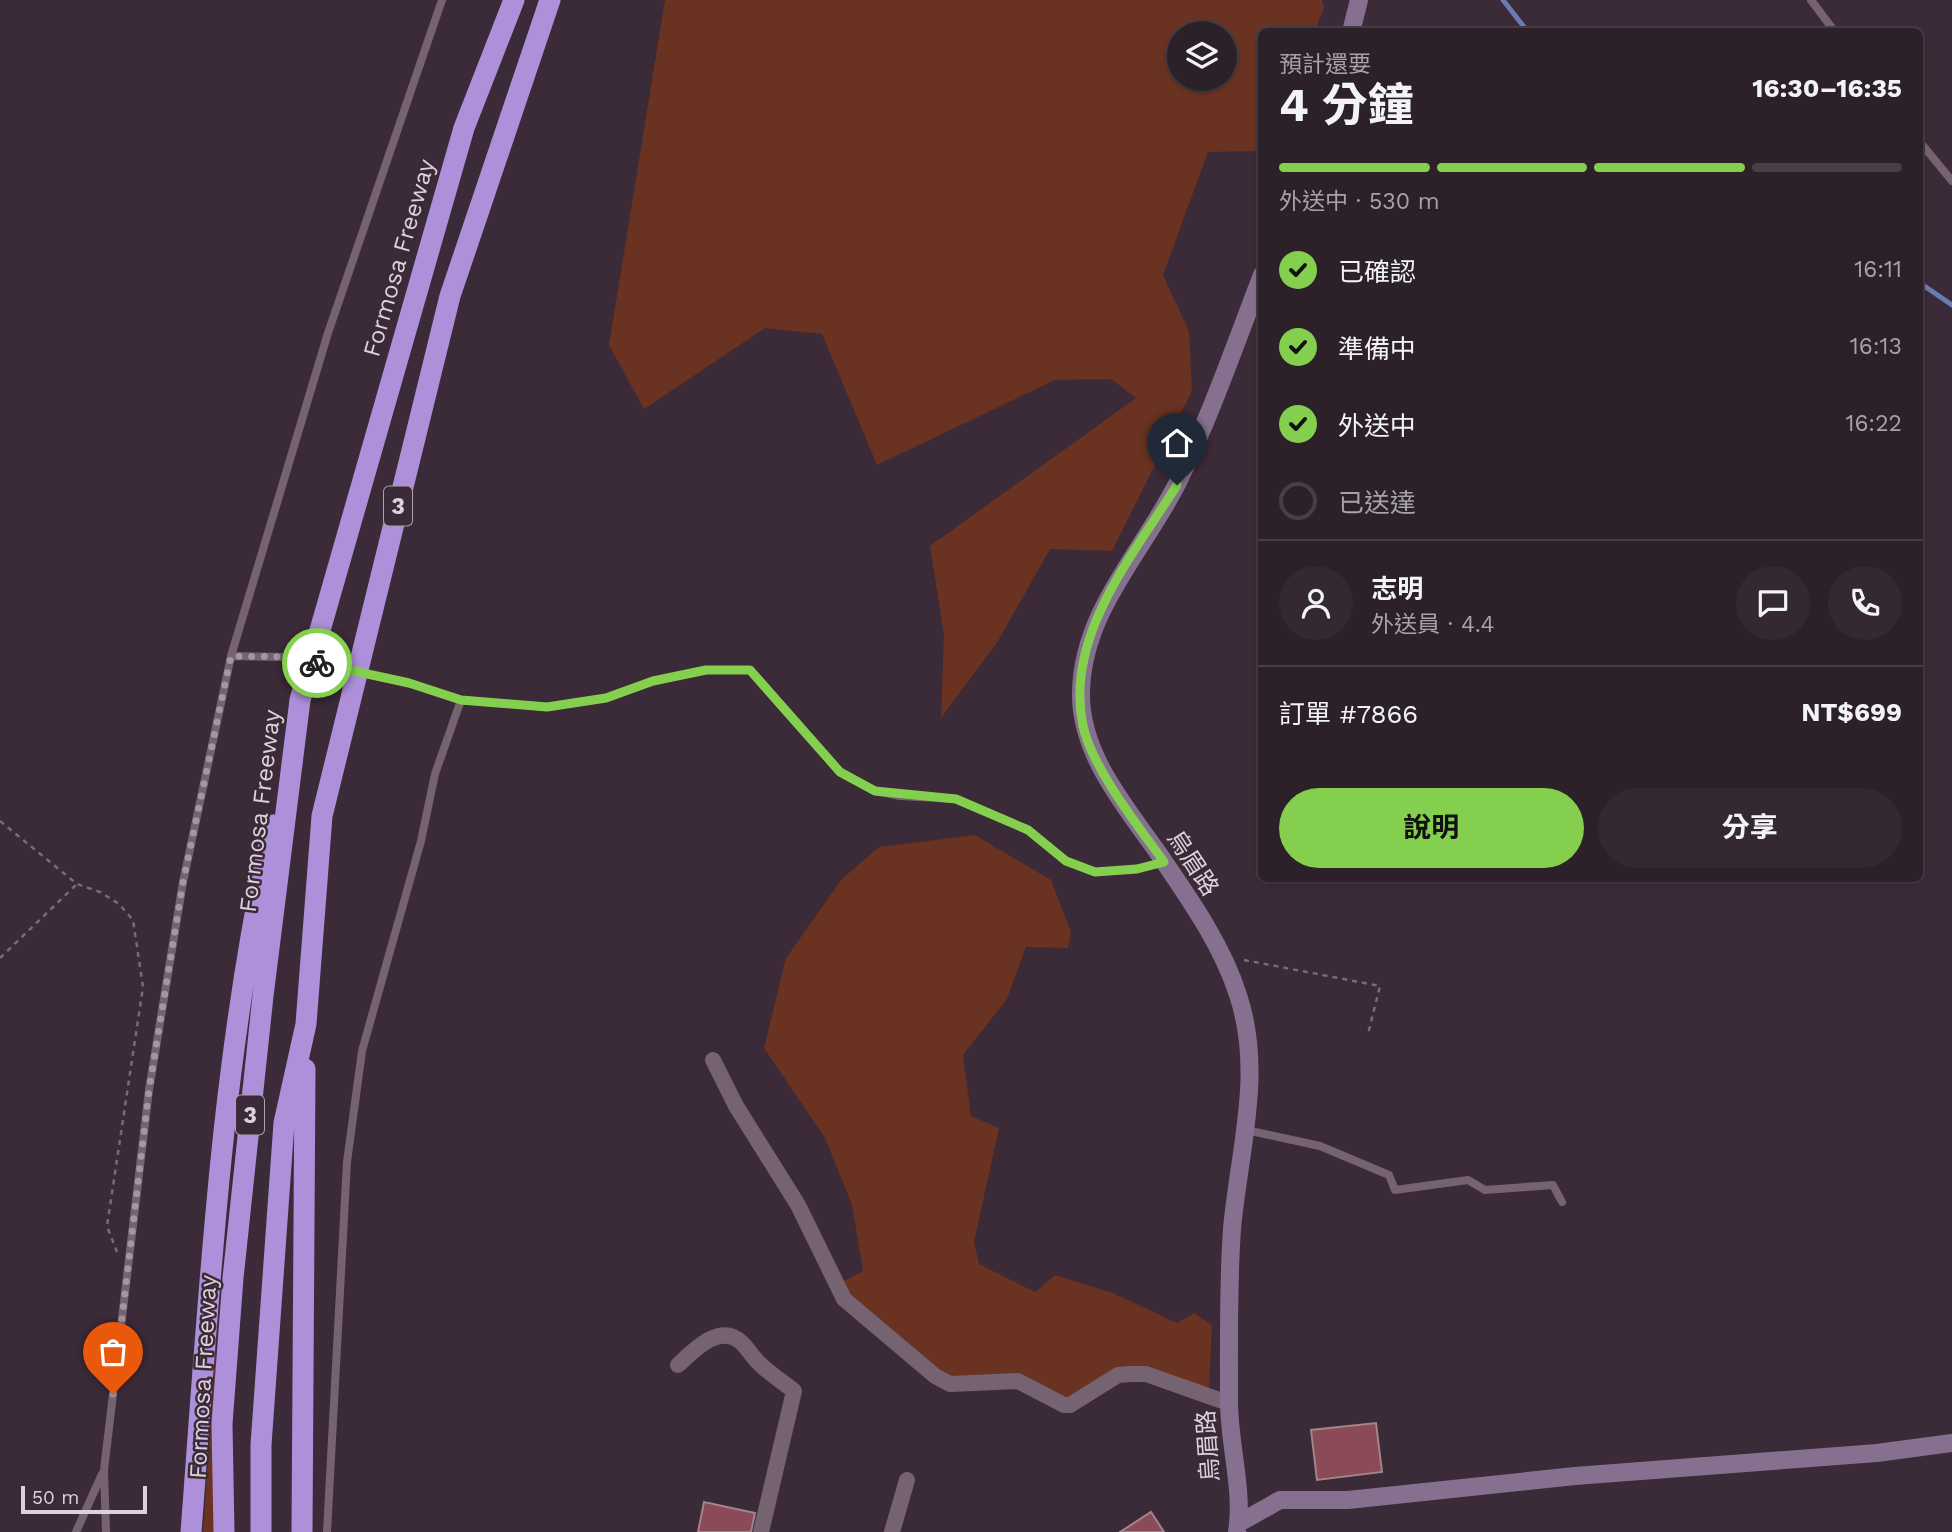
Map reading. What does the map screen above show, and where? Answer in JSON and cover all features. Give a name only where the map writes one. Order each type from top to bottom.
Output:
[{"type":"highway","name":"Formosa Freeway","points":[[224,1532],[222,1423],[233,1278],[263,996],[300,700],[464,128],[514,0]]},
{"type":"highway","name":"3","points":[[261,1532],[261,1445],[284,1123],[306,1024],[322,816],[450,296],[550,0]]},
{"type":"highway","points":[[191,1532],[213,1240],[251,921],[300,700]]},
{"type":"highway","points":[[302,1532],[306,1024]]},
{"type":"main road","points":[[1352,28],[1359,0]]},
{"type":"main road","name":"烏眉路","points":[[1235,1529],[1228,1404],[1232,1229],[1246,1130],[1251,1048],[1238,994],[1220,955],[1164,862],[1111,788],[1083,727],[1083,661],[1098,615],[1177,485],[1204,426],[1258,285]]},
{"type":"main road","points":[[1235,1529],[1280,1500],[1348,1500],[1575,1475],[1877,1453],[1952,1443]]},
{"type":"street","points":[[713,1060],[736,1105],[798,1205],[844,1299],[934,1376],[960,1385],[1018,1381],[1064,1405],[1070,1405],[1118,1375],[1146,1374],[1228,1404]]},
{"type":"street","points":[[678,1365],[699,1346],[713,1338],[728,1335],[740,1341],[760,1364],[794,1391],[761,1532]]},
{"type":"street","points":[[892,1532],[907,1480]]},
{"type":"lane","points":[[106,1532],[104,1471],[149,1090],[183,882],[231,656],[328,333],[442,0]]},
{"type":"lane","points":[[1811,0],[1832,28]]},
{"type":"lane","points":[[1923,146],[1952,181]]},
{"type":"lane","points":[[231,656],[286,657],[409,683],[461,700],[547,707],[606,698],[653,681],[706,670],[750,670],[840,772],[875,791],[956,799],[1028,830],[1066,861],[1095,872],[1137,869],[1164,862]]},
{"type":"lane","points":[[327,1532],[347,1162],[362,1051],[421,841],[435,774],[461,700]]},
{"type":"lane","points":[[1246,1130],[1320,1146],[1389,1175],[1395,1189],[1468,1180],[1485,1190],[1553,1185],[1562,1202]]},
{"type":"lane","points":[[76,1532],[104,1471]]},
{"type":"path","points":[[0,821],[77,884],[100,892],[118,904],[133,920],[143,988],[107,1226],[127,1279]]},
{"type":"path","points":[[0,958],[77,884]]},
{"type":"path","points":[[1220,955],[1380,986],[1368,1034]]},
{"type":"shaded area","points":[[665,0],[1322,0],[1324,7],[1316,28],[1258,28],[1258,151],[1208,152],[1163,275],[1189,331],[1192,391],[1112,551],[1050,549],[998,641],[941,718],[944,635],[930,546],[1136,398],[1111,379],[1055,380],[877,465],[822,334],[765,328],[644,409],[609,345]]},
{"type":"shaded area","points":[[975,835],[1051,880],[1071,932],[1068,948],[1026,947],[1007,999],[963,1055],[971,1116],[999,1128],[974,1242],[979,1264],[1035,1292],[1055,1275],[1113,1293],[1177,1323],[1194,1313],[1212,1325],[1209,1388],[1123,1367],[1067,1402],[1026,1381],[929,1377],[835,1286],[863,1271],[852,1205],[825,1138],[764,1048],[786,958],[842,879],[879,847]]},
{"type":"shaded area","points":[[216,1346],[214,1532],[203,1532]]},
{"type":"building","points":[[1376,1423],[1382,1472],[1317,1480],[1311,1430]]},
{"type":"building","points":[[704,1502],[755,1513],[751,1532],[698,1532]]},
{"type":"building","points":[[1151,1512],[1164,1532],[1120,1532]]},
{"type":"waterway","points":[[1503,0],[1525,28]]},
{"type":"waterway","points":[[1923,285],[1952,305]]},
{"type":"way so far","points":[[113,1394],[149,1090],[183,882],[231,656],[286,657],[317,663]]},
{"type":"route","points":[[317,663],[409,683],[461,700],[547,707],[606,698],[653,681],[706,670],[750,670],[840,772],[875,791],[900,796],[956,799],[1028,830],[1066,861],[1095,872],[1137,869],[1164,862],[1111,788],[1083,727],[1083,661],[1098,615],[1177,485]]}]
